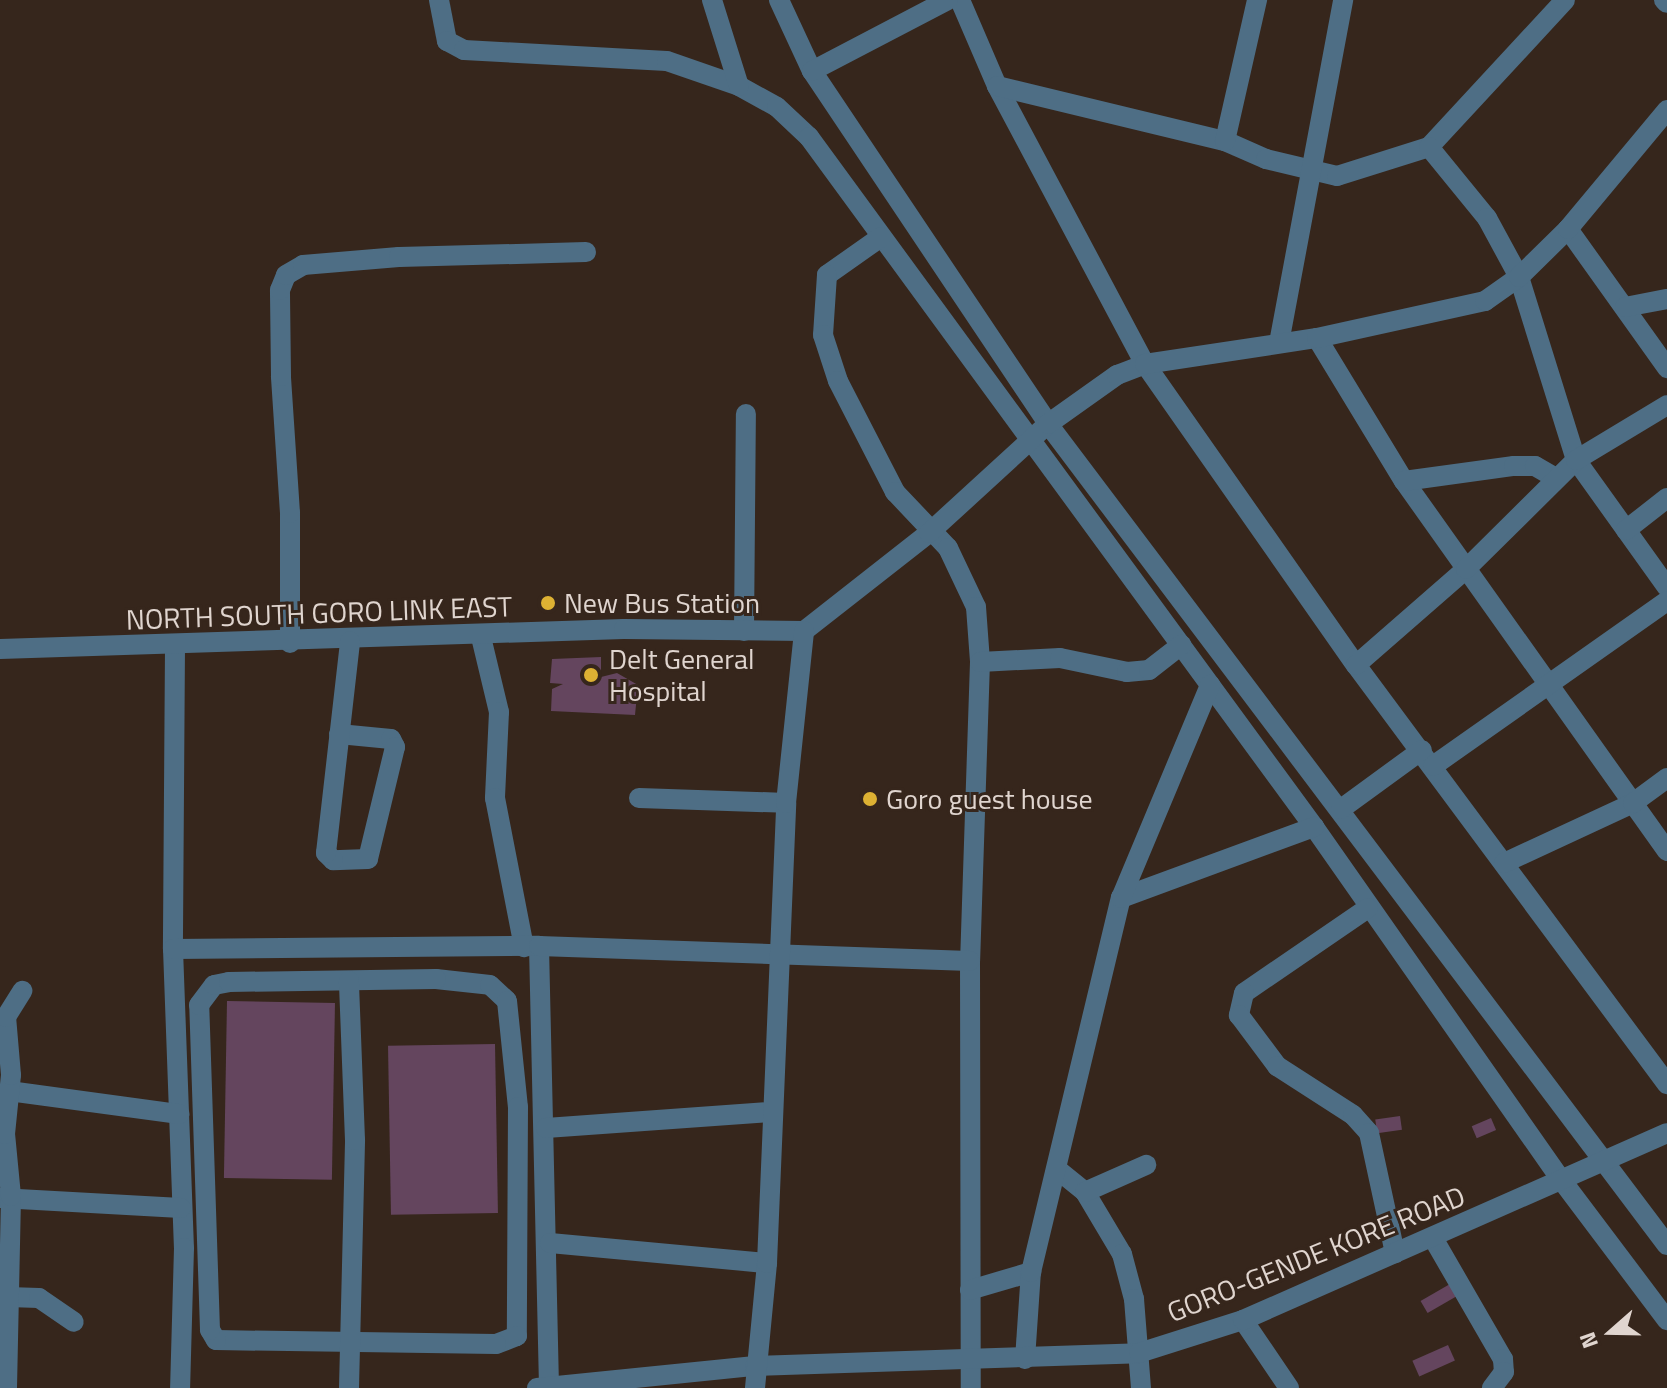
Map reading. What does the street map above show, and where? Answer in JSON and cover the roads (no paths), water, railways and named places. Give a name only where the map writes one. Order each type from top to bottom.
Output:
[{"type":"street","points":[[439,0],[447,41],[464,50],[667,61],[739,86],[777,107],[809,137],[1314,827],[1563,1182],[1667,1320]]},
{"type":"street","points":[[712,0],[739,86]]},
{"type":"street","points":[[779,0],[812,71],[1048,424],[1667,1245]]},
{"type":"street","points":[[812,71],[948,0]]},
{"type":"street","points":[[960,0],[997,86],[1145,364],[1356,665],[1667,1084]]},
{"type":"street","points":[[1225,141],[1257,0]]},
{"type":"street","points":[[1279,343],[1308,171],[1343,0]]},
{"type":"street","points":[[997,86],[1225,141],[1308,171],[1337,176],[1429,147],[1565,0]]},
{"type":"street","points":[[755,1388],[767,1263],[770,1112],[786,803],[804,631],[929,533],[1033,441],[1048,424],[1095,388],[1145,364],[1317,338],[1485,301],[1519,277],[1568,229],[1667,110]]},
{"type":"street","points":[[1429,147],[1487,218],[1519,277],[1576,460],[1667,587]]},
{"type":"street","points":[[1568,229],[1667,368]]},
{"type":"street","points":[[881,237],[827,275],[821,311],[824,345],[895,492],[929,533],[948,548],[965,578],[976,607],[980,662],[970,961],[971,1388]]},
{"type":"street","points":[[290,643],[290,513],[280,290],[286,275],[303,265],[399,257],[586,252]]},
{"type":"street","points":[[1625,307],[1667,299]]},
{"type":"street","points":[[1317,338],[1404,481],[1667,851]]},
{"type":"street","points":[[1356,665],[1466,569],[1576,460],[1667,405]]},
{"type":"street","points":[[744,631],[746,414]]},
{"type":"street","points":[[1404,481],[1514,466],[1535,466],[1556,478]]},
{"type":"street","points":[[1626,530],[1667,498]]},
{"type":"street","points":[[1341,809],[1548,684],[1667,601]]},
{"type":"street","name":"NORTH SOUTH GORO LINK EAST","points":[[0,649],[175,647],[624,629],[804,631]]},
{"type":"street","points":[[481,637],[499,712],[495,798],[531,947],[546,1128],[550,1243],[543,1387]]},
{"type":"street","points":[[339,734],[391,739],[395,747],[368,859],[326,857],[339,734],[350,641]]},
{"type":"street","points":[[980,662],[1060,658],[1127,672],[1149,670],[1181,645]]},
{"type":"street","points":[[175,647],[173,949],[181,1208],[180,1388]]},
{"type":"street","points":[[1025,1359],[1031,1272],[1121,898],[1210,685]]},
{"type":"street","points":[[1504,863],[1633,803],[1667,778]]},
{"type":"street","points":[[639,798],[786,803]]},
{"type":"street","points":[[1121,898],[1314,827]]},
{"type":"street","points":[[1368,908],[1244,993],[1239,1015],[1277,1066],[1353,1115],[1369,1133],[1395,1253]]},
{"type":"street","points":[[173,949],[531,947],[970,961]]},
{"type":"street","points":[[436,979],[490,985],[504,995],[518,1107],[520,1327],[517,1336],[496,1344],[348,1338],[224,1344],[210,1330],[199,1005],[214,985],[229,982],[349,981],[436,979]]},
{"type":"street","points":[[349,981],[355,1140],[349,1388]]},
{"type":"street","points":[[7,1388],[5,1134],[9,1091],[6,1017],[22,991]]},
{"type":"street","points":[[9,1091],[179,1114]]},
{"type":"street","points":[[546,1128],[770,1112]]},
{"type":"street","name":"GORO-GENDE KORE ROAD","points":[[543,1387],[633,1382],[755,1366],[1139,1353],[1243,1320],[1563,1182],[1667,1133]]},
{"type":"street","points":[[1085,1192],[1146,1165]]},
{"type":"street","points":[[1058,1170],[1085,1192],[1122,1254],[1134,1299],[1141,1388]]},
{"type":"street","points":[[6,1197],[181,1208]]},
{"type":"street","points":[[1433,1238],[1503,1359],[1504,1372],[1492,1388]]},
{"type":"street","points":[[550,1243],[767,1263]]},
{"type":"street","points":[[970,1290],[1031,1272]]},
{"type":"street","points":[[8,1297],[39,1298],[74,1322]]},
{"type":"street","points":[[1243,1320],[1289,1388]]},
{"type":"place","name":"New Bus Station","points":[[548,603]]},
{"type":"place","name":"Delt General Hospital","points":[[591,675]]},
{"type":"place","name":"Goro guest house","points":[[870,799]]}]
